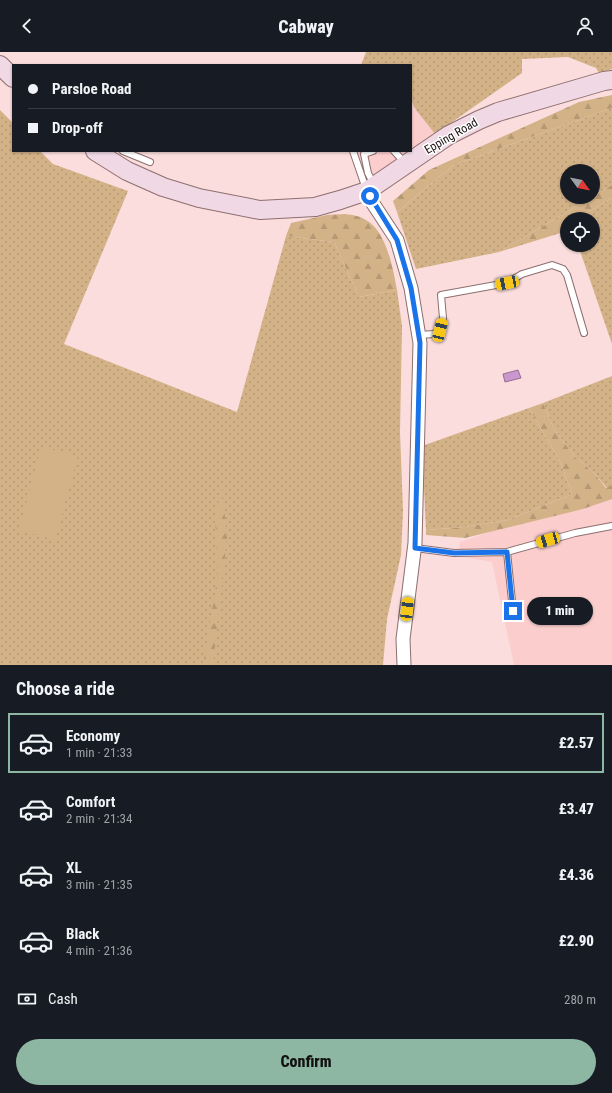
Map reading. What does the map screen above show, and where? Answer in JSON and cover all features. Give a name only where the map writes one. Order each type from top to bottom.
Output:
[{"type":"main road","points":[[0,65],[12,77]]},
{"type":"main road","name":"Epping Road","points":[[100,152],[116,155],[127,171],[163,187],[200,198],[260,210],[315,207],[340,200],[370,188],[448,135],[498,112],[612,80]]},
{"type":"street","points":[[370,188],[372,202],[397,240],[411,288],[420,343],[415,548],[403,639],[404,665]]},
{"type":"lane","points":[[353,152],[370,188]]},
{"type":"lane","points":[[370,152],[364,154],[370,188]]},
{"type":"lane","points":[[395,152],[406,164]]},
{"type":"lane","points":[[116,155],[150,162]]},
{"type":"lane","points":[[419,335],[434,334],[440,330],[443,318],[441,295],[507,283],[522,274],[552,265],[563,269],[567,275],[584,333]]},
{"type":"lane","points":[[415,548],[454,553],[507,552],[575,532],[612,526]]},
{"type":"lane","points":[[507,552],[513,611]]},
{"type":"shaded area","points":[[412,102],[416,110],[435,134],[412,151]]},
{"type":"shaded area","points":[[357,152],[411,152],[375,175],[360,168]]},
{"type":"shaded area","points":[[518,370],[521,378],[505,382],[503,374]]},
{"type":"shaded area","points":[[612,490],[612,665],[514,665],[492,562],[458,556],[460,542]]},
{"type":"green space","points":[[366,52],[612,52],[612,69],[599,73],[596,68],[568,57],[522,59],[522,73],[435,134],[416,110],[412,102],[412,64],[361,64]]},
{"type":"green space","points":[[612,95],[612,108],[454,165],[397,212],[393,201],[429,170],[579,102]]},
{"type":"green space","points":[[612,108],[612,185],[600,192],[600,164],[560,164],[560,204],[580,204],[567,212],[560,212],[560,216],[499,252],[416,269],[397,212],[454,165]]},
{"type":"green space","points":[[0,110],[12,122],[12,152],[41,152],[53,164],[128,191],[64,344],[237,412],[286,236],[334,242],[359,297],[397,290],[402,326],[400,432],[403,511],[401,555],[387,619],[383,665],[0,665]]},
{"type":"green space","points":[[612,185],[612,198],[588,212],[566,212],[580,204],[600,204],[600,192]]},
{"type":"green space","points":[[612,198],[612,344],[580,252],[600,252],[600,212],[588,212]]},
{"type":"green space","points":[[345,214],[364,219],[379,233],[388,252],[397,290],[359,297],[334,242],[286,236],[291,223],[327,215]]},
{"type":"green space","points":[[560,216],[560,233],[499,252]]},
{"type":"green space","points":[[612,376],[612,485],[607,488],[594,473],[575,457],[554,429],[543,403]]},
{"type":"green space","points":[[543,403],[554,429],[575,457],[594,473],[606,488],[612,485],[612,499],[583,509],[465,538],[426,535],[426,530],[464,527],[508,520],[572,494],[561,463],[529,408]]},
{"type":"green space","points":[[529,408],[561,463],[572,494],[508,520],[464,527],[426,530],[422,446]]},
{"type":"green space","points":[[41,447],[78,456],[55,540],[19,530]]},
{"type":"green space","points":[[222,486],[227,538],[213,665],[203,665],[218,573],[215,518]]},
{"type":"route","points":[[370,196],[372,202],[397,240],[411,288],[420,343],[415,548],[454,553],[507,552],[513,611]]}]
